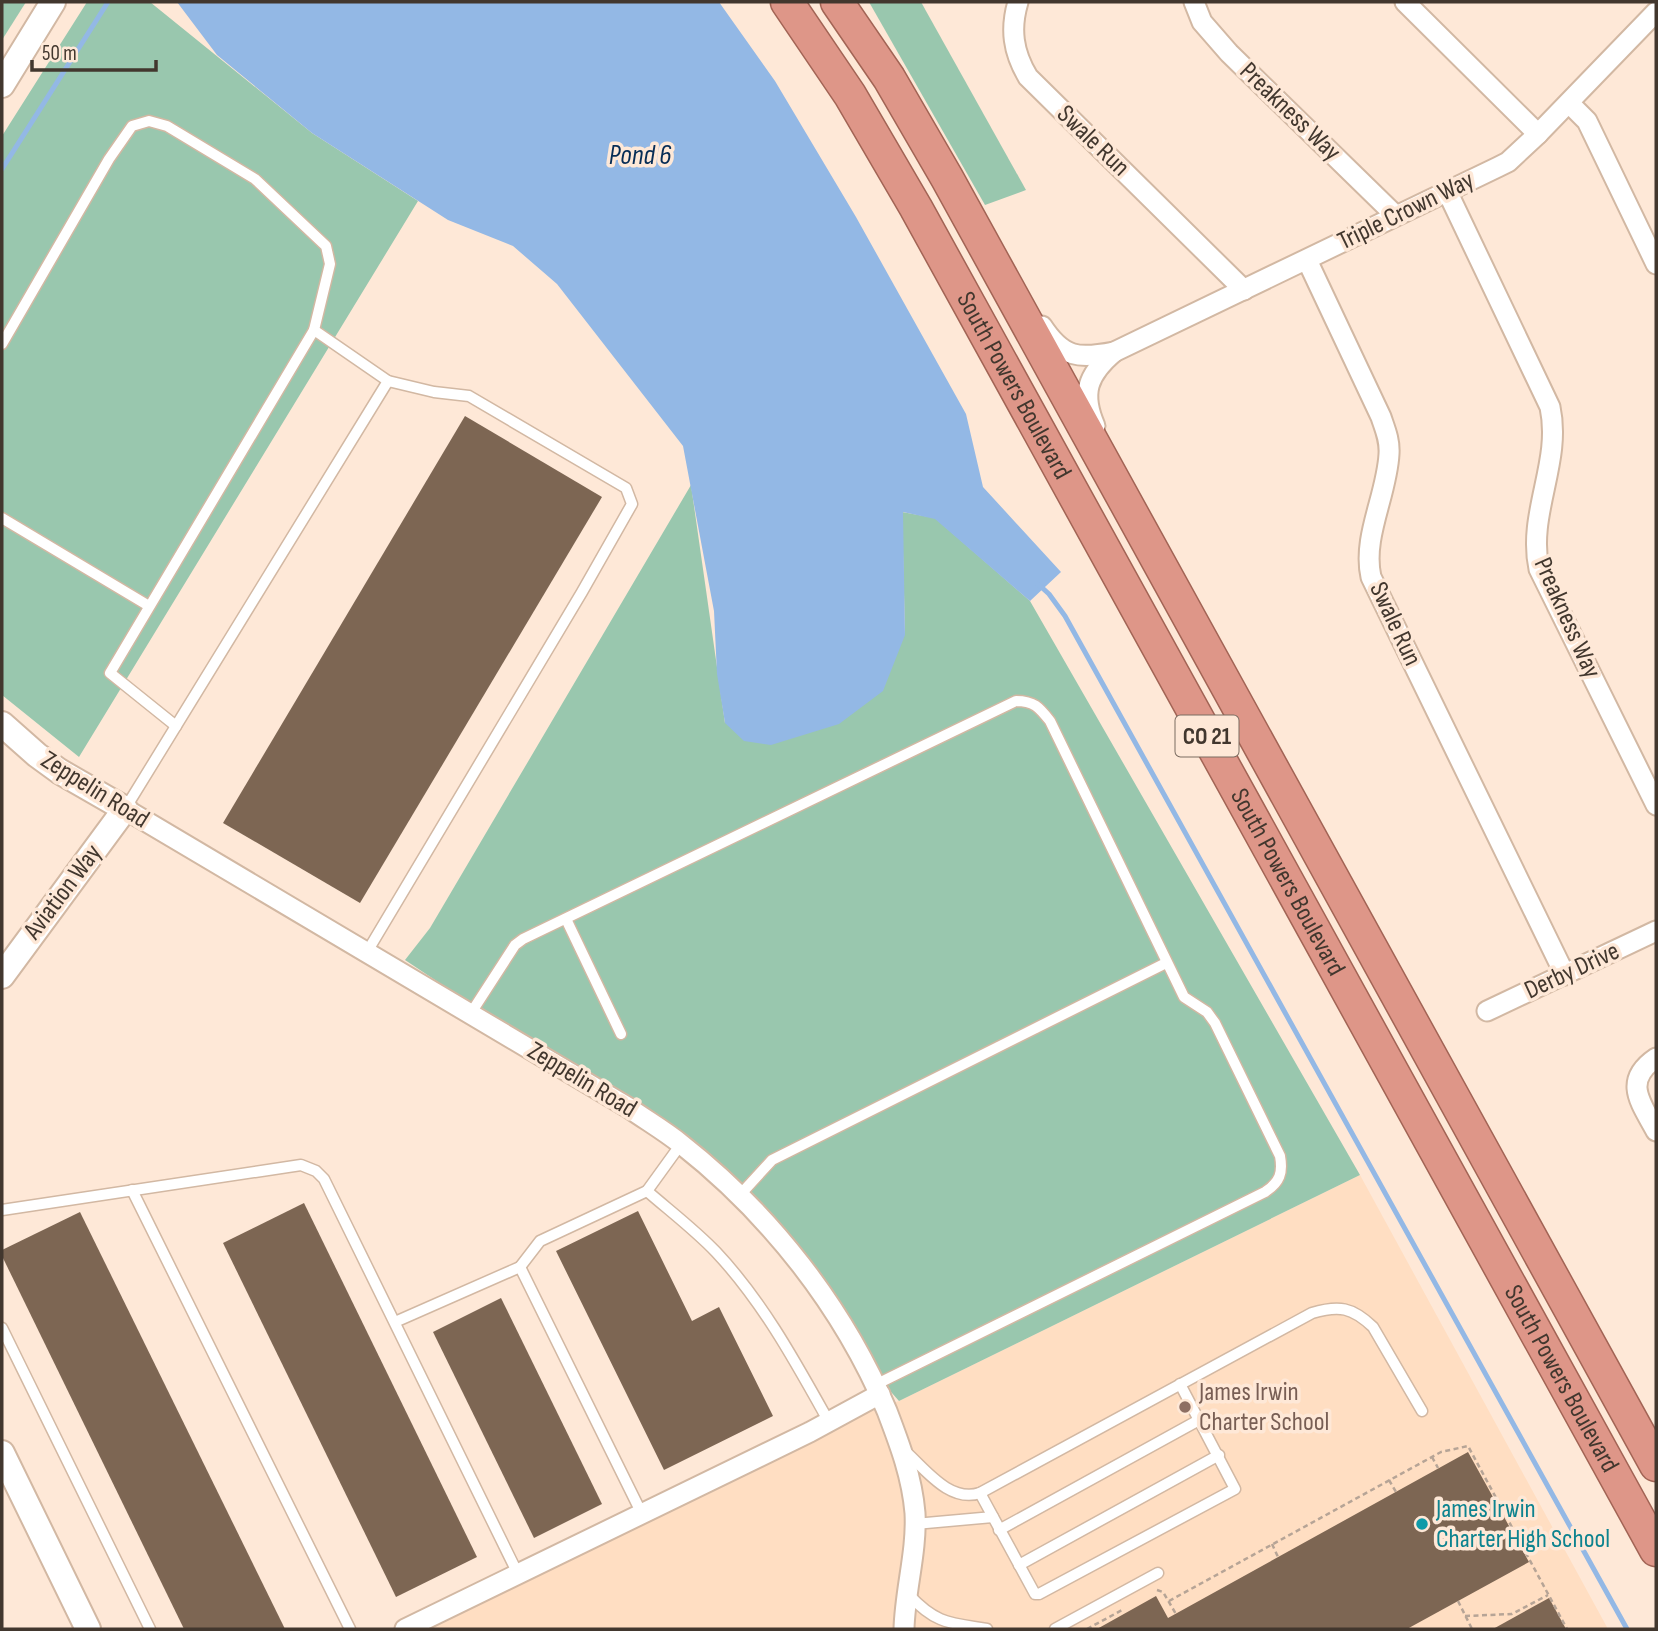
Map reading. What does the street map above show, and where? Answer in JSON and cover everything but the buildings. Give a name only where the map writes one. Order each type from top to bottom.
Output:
[{"type":"highway","name":"South Powers Boulevard","points":[[787,2],[850,95],[916,208],[1656,1550]]},
{"type":"highway","name":"South Powers Boulevard","points":[[836,2],[888,78],[958,199],[1656,1465]]},
{"type":"highway","points":[[1616,1477],[1656,1562]]},
{"type":"street","points":[[2,85],[54,2]]},
{"type":"street","name":"Swale Run","points":[[1018,2],[1013,26],[1013,45],[1028,77],[1244,290]]},
{"type":"street","name":"Preakness Way","points":[[1194,2],[1202,22],[1229,53],[1395,215]]},
{"type":"street","points":[[1405,2],[1538,134]]},
{"type":"street","points":[[1647,2],[1656,11]]},
{"type":"street","name":"Triple Crown Way","points":[[958,199],[1052,342],[1063,351],[1076,356],[1114,352],[1508,162],[1569,103],[1656,11]]},
{"type":"street","points":[[1569,103],[1587,121],[1656,264]]},
{"type":"street","name":"Preakness Way","points":[[1447,191],[1550,407],[1554,439],[1535,533],[1539,569],[1656,804]]},
{"type":"street","name":"Swale Run","points":[[1307,260],[1388,436],[1387,471],[1367,561],[1371,578],[1565,975]]},
{"type":"street","name":"Triple Crown Way","points":[[1114,352],[1099,365],[1090,380],[1087,395],[1089,412],[1153,555]]},
{"type":"street","name":"Zeppelin Road","points":[[2,724],[59,771],[629,1108],[681,1144],[739,1196],[783,1242],[838,1318],[877,1390],[901,1447],[910,1476],[915,1524],[904,1629]]},
{"type":"street","name":"Aviation Way","points":[[2,976],[125,809]]},
{"type":"street","name":"Derby Drive","points":[[1487,1011],[1656,931]]},
{"type":"street","points":[[1656,1058],[1646,1064],[1636,1085],[1638,1098],[1656,1131]]},
{"type":"street","points":[[405,1629],[829,1422],[877,1390]]},
{"type":"street","points":[[7,1469],[88,1629]]},
{"type":"lane","points":[[2,344],[109,159],[132,126],[149,121],[167,126],[255,178],[326,246],[330,264],[314,330],[110,673],[176,726]]},
{"type":"lane","points":[[314,330],[388,381],[434,392],[469,396],[626,488],[632,504],[367,952]]},
{"type":"lane","points":[[125,809],[388,381]]},
{"type":"lane","points":[[2,519],[149,606]]},
{"type":"lane","points":[[471,1013],[515,945],[523,939],[1016,701],[1030,701],[1040,708],[1050,721],[1184,997],[1207,1012],[1215,1023],[1279,1156],[1282,1168],[1280,1179],[1265,1192],[877,1390]]},
{"type":"lane","points":[[566,919],[621,1034]]},
{"type":"lane","points":[[739,1196],[772,1160],[1166,963]]},
{"type":"lane","points":[[395,1322],[520,1267],[540,1241],[648,1191],[681,1144]]},
{"type":"lane","points":[[2,1210],[301,1165],[316,1171],[324,1179],[518,1574]]},
{"type":"lane","points":[[132,1190],[350,1629]]},
{"type":"lane","points":[[648,1191],[715,1252],[753,1296],[829,1422]]},
{"type":"lane","points":[[520,1267],[642,1514]]},
{"type":"lane","points":[[901,1447],[945,1488],[971,1496],[1312,1312],[1333,1307],[1349,1309],[1373,1327],[1422,1411]]},
{"type":"lane","points":[[2,1328],[150,1629]]},
{"type":"lane","points":[[980,1493],[1018,1565],[1035,1594],[1039,1594],[1235,1489],[1180,1384]]},
{"type":"lane","points":[[999,1530],[1199,1420]]},
{"type":"lane","points":[[1018,1565],[1219,1455]]},
{"type":"lane","points":[[915,1524],[993,1517]]},
{"type":"lane","points":[[1055,1629],[1158,1573]]},
{"type":"lane","points":[[908,1595],[929,1615],[941,1622],[987,1629]]},
{"type":"path","points":[[1168,1601],[1441,1452],[1468,1447],[1567,1629]]},
{"type":"path","points":[[1432,1457],[1438,1468]]},
{"type":"path","points":[[1389,1480],[1396,1492]]},
{"type":"path","points":[[1272,1544],[1278,1556]]},
{"type":"path","points":[[1158,1589],[1163,1592],[1175,1614]]},
{"type":"path","points":[[1465,1616],[1512,1614],[1548,1595]]},
{"type":"path","points":[[1458,1601],[1472,1629]]},
{"type":"path","points":[[1087,1629],[1134,1602]]},
{"type":"shaded area","name":"James Irwin Charter School","points":[[1360,1175],[1608,1629],[426,1629],[869,1412],[899,1401]]},
{"type":"green space","points":[[2,2],[26,2],[2,40]]},
{"type":"green space","points":[[87,2],[150,2],[312,133],[418,201],[79,757],[2,695],[2,136]]},
{"type":"green space","points":[[869,2],[921,2],[1026,190],[985,205]]},
{"type":"green space","points":[[691,485],[725,723],[905,634],[902,512],[935,518],[1030,601],[1360,1175],[899,1401],[861,1358],[813,1281],[681,1144],[405,960],[430,928]]},
{"type":"water","name":"Pond 6","points":[[177,2],[719,2],[775,81],[856,217],[966,414],[983,487],[1061,572],[1030,601],[935,519],[903,512],[905,635],[883,691],[839,724],[771,745],[744,741],[725,723],[717,674],[714,611],[683,446],[557,284],[513,246],[448,220],[312,133],[217,55]]},
{"type":"waterway","points":[[2,169],[108,2]]},
{"type":"waterway","points":[[1038,584],[1065,616],[1627,1629]]},
{"type":"place","name":"James Irwin Charter School","points":[[1185,1407]]},
{"type":"place","name":"James Irwin Charter High School","points":[[1422,1524]]}]
